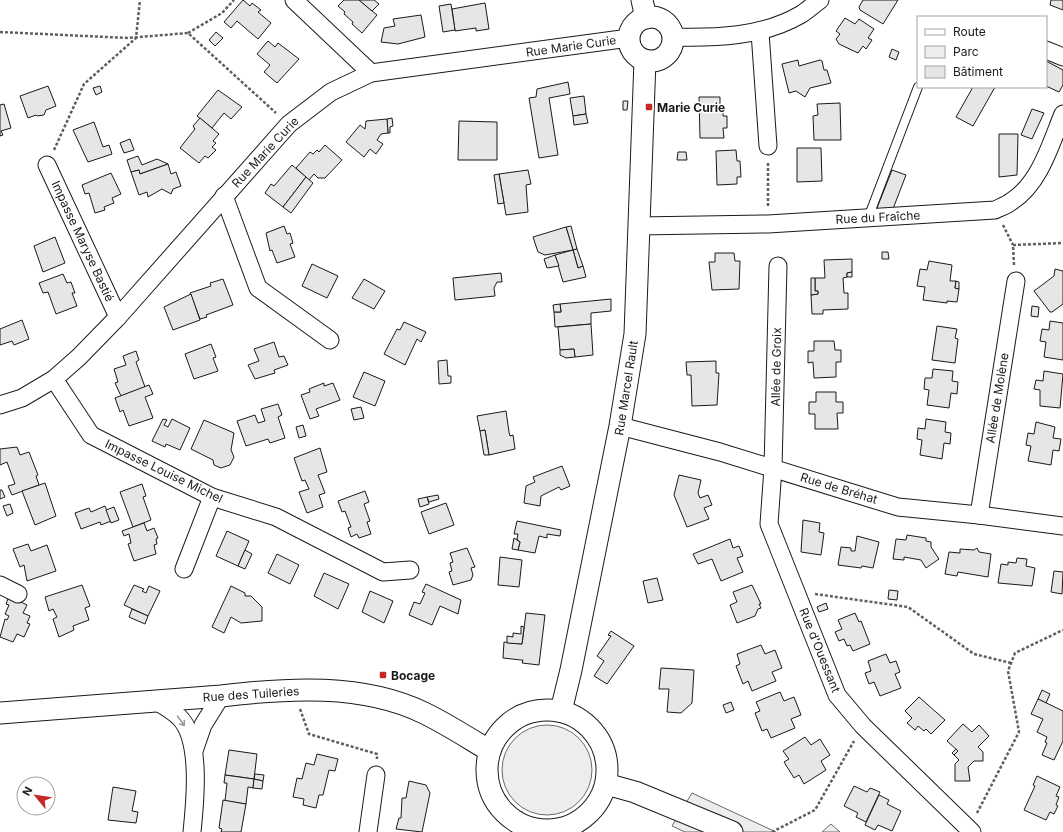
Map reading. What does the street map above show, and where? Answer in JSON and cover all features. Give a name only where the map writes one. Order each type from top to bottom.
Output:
[{"type":"street","points":[[294,0],[371,73]]},
{"type":"street","points":[[672,37],[702,38],[760,32],[800,15],[820,0]]},
{"type":"street","points":[[644,9],[665,22],[670,28],[672,37],[671,49],[666,55],[653,61],[645,60],[633,52],[629,38],[634,25],[644,9]]},
{"type":"street","points":[[760,32],[768,146]]},
{"type":"street","name":"Rue Marie Curie","points":[[0,405],[22,398],[54,379],[118,317],[289,124],[331,92],[371,73],[629,38]]},
{"type":"street","points":[[1047,50],[1063,57]]},
{"type":"street","name":"Rue Marcel Rault","points":[[561,711],[571,670],[620,426],[634,334],[645,60]]},
{"type":"street","name":"Rue du Fraîche","points":[[638,226],[768,224],[995,210],[1013,201],[1030,184],[1043,161],[1063,114]]},
{"type":"street","name":"Impasse Maryse Bastié","points":[[47,165],[118,317]]},
{"type":"street","points":[[224,196],[258,288],[330,340]]},
{"type":"street","name":"Allée de Groix","points":[[773,468],[778,266]]},
{"type":"street","name":"Allée de Molène","points":[[979,514],[1016,281]]},
{"type":"street","name":"Impasse Louise Michel","points":[[54,379],[91,435],[212,497],[276,517],[383,572],[410,570]]},
{"type":"street","name":"Rue de Bréhat","points":[[620,426],[773,468],[898,507],[979,514],[1063,526]]},
{"type":"street","name":"Rue d'Ouessant","points":[[773,468],[769,524],[797,591],[837,695],[863,726],[970,830]]},
{"type":"street","points":[[184,569],[212,497]]},
{"type":"street","points":[[0,585],[18,594]]},
{"type":"street","name":"Rue des Tuileries","points":[[0,713],[221,696],[253,692],[294,690],[339,692],[375,697],[424,713],[490,750]]},
{"type":"street","points":[[194,751],[203,725],[221,696]]},
{"type":"street","points":[[156,701],[180,718],[188,731],[194,751],[196,790],[192,832]]},
{"type":"street","points":[[539,710],[561,711],[583,721],[599,738],[607,760],[606,784],[597,804],[582,820],[562,829],[540,831],[519,824],[502,811],[491,792],[486,772],[490,750],[501,731],[518,717],[539,710]]},
{"type":"street","points":[[368,832],[376,776]]},
{"type":"street","points":[[606,784],[635,792],[732,832]]},
{"type":"lane","points":[[868,218],[918,88]]},
{"type":"path","points":[[47,165],[84,84],[136,38],[140,0]]},
{"type":"path","points":[[0,32],[136,38],[188,33],[222,13],[234,0]]},
{"type":"path","points":[[188,33],[289,124]]},
{"type":"path","points":[[995,210],[1013,245],[1016,281]]},
{"type":"path","points":[[1013,245],[1063,243]]},
{"type":"path","points":[[797,591],[908,607],[974,654],[1011,663]]},
{"type":"path","points":[[970,830],[1019,732],[1008,671],[1015,653],[1063,630]]},
{"type":"path","points":[[294,690],[309,734],[377,754],[376,776]]},
{"type":"path","points":[[772,832],[815,810],[863,726]]},
{"type":"green space","points":[[538,725],[556,725],[572,732],[585,745],[592,761],[592,779],[585,795],[572,808],[556,815],[538,815],[522,808],[509,795],[502,779],[502,761],[509,745],[522,732]]},
{"type":"green space","points":[[692,793],[776,832],[685,832],[672,826]]},
{"type":"green space","points":[[831,824],[840,832],[822,832]]},
{"type":"building","points":[[243,0],[250,6],[252,3],[261,10],[258,12],[271,23],[258,39],[237,21],[231,28],[224,22]]},
{"type":"building","points":[[344,0],[359,0],[377,15],[362,33],[352,24],[353,22],[338,6]]},
{"type":"building","points":[[359,0],[374,0],[379,4],[372,11]]},
{"type":"building","points":[[863,0],[898,0],[883,24],[860,10],[859,7]]},
{"type":"building","points":[[1051,0],[1063,0],[1063,10],[1050,5]]},
{"type":"building","points":[[485,3],[489,29],[476,31],[476,28],[455,31],[452,9]]},
{"type":"building","points":[[451,4],[455,30],[443,32],[439,6]]},
{"type":"building","points":[[421,15],[425,37],[398,44],[381,42],[384,28],[395,26],[393,19]]},
{"type":"building","points":[[845,18],[855,24],[859,19],[874,29],[868,38],[872,40],[866,49],[863,46],[858,53],[839,44],[836,39],[840,34],[836,31]]},
{"type":"building","points":[[216,32],[223,38],[215,46],[209,40]]},
{"type":"building","points":[[268,41],[275,47],[278,43],[299,59],[277,83],[264,72],[270,65],[257,54]]},
{"type":"building","points":[[892,49],[899,52],[896,60],[889,57]]},
{"type":"building","points":[[798,60],[799,66],[820,60],[822,61],[824,70],[827,70],[831,83],[810,88],[805,97],[796,91],[789,93],[782,64]]},
{"type":"building","points":[[1047,62],[1063,70],[1063,85],[1059,92],[1047,86]]},
{"type":"building","points":[[568,82],[570,94],[549,98],[558,155],[539,158],[529,98],[536,97],[537,89]]},
{"type":"building","points":[[48,86],[56,106],[46,110],[44,115],[36,115],[28,118],[20,96]]},
{"type":"building","points":[[100,86],[102,92],[96,95],[93,88]]},
{"type":"building","points":[[972,88],[994,88],[973,126],[956,117]]},
{"type":"building","points":[[218,90],[242,107],[231,119],[224,113],[212,128],[197,116]]},
{"type":"building","points":[[584,96],[586,114],[573,116],[570,98]]},
{"type":"building","points":[[699,97],[720,97],[720,107],[723,107],[723,116],[727,116],[727,128],[723,128],[724,138],[700,138]]},
{"type":"building","points":[[623,101],[628,101],[627,110],[623,110]]},
{"type":"building","points":[[840,103],[841,140],[814,140],[813,116],[818,115],[817,104]]},
{"type":"building","points":[[4,104],[11,128],[1,131],[3,135],[0,136],[0,105]]},
{"type":"building","points":[[1032,109],[1044,113],[1032,139],[1021,135]]},
{"type":"building","points":[[586,114],[588,123],[574,125],[573,116]]},
{"type":"building","points":[[200,118],[219,134],[213,141],[216,143],[212,147],[216,150],[208,158],[205,156],[199,163],[180,148],[195,129],[193,126]]},
{"type":"building","points":[[392,118],[393,126],[390,127],[390,133],[388,133],[387,119]]},
{"type":"building","points":[[387,119],[388,133],[381,134],[377,140],[383,144],[376,154],[370,149],[364,157],[346,142],[360,125],[365,129],[366,121]]},
{"type":"building","points":[[459,121],[497,122],[497,160],[458,160]]},
{"type":"building","points":[[94,122],[103,147],[109,145],[112,154],[88,162],[73,130]]},
{"type":"building","points":[[999,134],[1018,134],[1017,175],[999,177]]},
{"type":"building","points":[[130,139],[134,150],[124,153],[120,143]]},
{"type":"building","points":[[325,145],[342,160],[325,178],[318,178],[314,174],[309,180],[296,168],[310,152],[313,154],[317,150],[319,152]]},
{"type":"building","points":[[797,148],[821,148],[822,181],[797,182]]},
{"type":"building","points":[[736,150],[737,161],[740,161],[741,177],[737,177],[737,184],[717,185],[716,151]]},
{"type":"building","points":[[678,152],[686,152],[687,160],[677,160]]},
{"type":"building","points":[[138,156],[142,165],[157,159],[168,164],[140,174],[139,170],[131,172],[127,160]]},
{"type":"building","points":[[168,164],[171,174],[176,172],[181,186],[173,189],[171,194],[162,189],[148,197],[147,192],[139,195],[131,172],[139,170],[140,174]]},
{"type":"building","points":[[292,165],[306,177],[283,207],[265,193],[271,184],[274,186]]},
{"type":"building","points":[[528,170],[531,184],[526,185],[528,212],[506,215],[499,174]]},
{"type":"building","points":[[892,170],[906,175],[891,214],[877,208]]},
{"type":"building","points":[[111,173],[121,194],[112,198],[114,203],[104,207],[105,210],[95,213],[89,193],[85,194],[82,185]]},
{"type":"building","points":[[499,174],[504,203],[498,204],[494,175]]},
{"type":"building","points":[[306,177],[313,183],[291,213],[283,207]]},
{"type":"building","points":[[284,226],[287,234],[290,233],[293,243],[290,244],[295,257],[277,263],[272,250],[270,251],[266,233]]},
{"type":"building","points":[[571,226],[577,249],[573,250],[566,227]]},
{"type":"building","points":[[566,227],[573,250],[545,255],[538,252],[533,237]]},
{"type":"building","points":[[55,237],[65,263],[43,272],[34,246]]},
{"type":"building","points":[[577,249],[583,266],[578,268],[573,250]]},
{"type":"building","points":[[573,250],[578,268],[583,266],[586,277],[563,282],[555,255]]},
{"type":"building","points":[[882,252],[888,252],[889,259],[882,259]]},
{"type":"building","points":[[715,253],[734,253],[735,261],[740,261],[739,289],[712,290],[709,262],[715,262]]},
{"type":"building","points":[[555,255],[559,266],[547,268],[544,259]]},
{"type":"building","points":[[852,259],[852,272],[847,273],[847,277],[843,278],[844,293],[848,293],[848,309],[823,310],[823,314],[812,314],[811,295],[818,294],[818,291],[815,291],[815,278],[825,278],[824,260]]},
{"type":"building","points":[[929,261],[952,265],[950,281],[956,281],[955,288],[959,289],[957,302],[947,301],[947,303],[923,300],[925,287],[917,286],[920,269],[927,270]]},
{"type":"building","points":[[312,264],[338,276],[327,298],[302,286]]},
{"type":"building","points":[[1055,269],[1063,271],[1063,304],[1050,312],[1034,291],[1054,276]]},
{"type":"building","points":[[852,272],[852,277],[847,277],[847,273]]},
{"type":"building","points":[[501,273],[502,282],[497,282],[494,288],[495,296],[455,300],[453,278]]},
{"type":"building","points":[[63,274],[67,283],[71,282],[75,293],[72,293],[77,306],[56,314],[48,292],[43,293],[39,283]]},
{"type":"building","points":[[811,278],[815,278],[815,291],[818,291],[818,294],[811,295]]},
{"type":"building","points":[[223,279],[233,305],[206,315],[207,317],[200,319],[190,293],[211,286],[210,283]]},
{"type":"building","points":[[364,279],[385,291],[374,309],[352,298]]},
{"type":"building","points":[[956,281],[959,282],[959,289],[955,288]]},
{"type":"building","points":[[191,294],[200,320],[173,330],[164,307]]},
{"type":"building","points":[[611,299],[611,311],[591,313],[591,324],[555,327],[554,312],[561,312],[560,304]]},
{"type":"building","points":[[560,304],[561,312],[554,312],[553,305]]},
{"type":"building","points":[[1032,306],[1039,307],[1038,317],[1031,316]]},
{"type":"building","points":[[22,320],[29,339],[14,345],[12,341],[0,345],[0,329]]},
{"type":"building","points":[[1050,321],[1063,323],[1063,360],[1044,357],[1046,342],[1040,341],[1042,329],[1049,330]]},
{"type":"building","points":[[404,322],[426,332],[421,342],[417,339],[405,365],[384,354],[397,329],[400,330]]},
{"type":"building","points":[[591,324],[593,355],[575,357],[574,349],[560,350],[558,327]]},
{"type":"building","points":[[937,326],[957,329],[955,338],[958,339],[955,363],[932,360]]},
{"type":"building","points":[[814,341],[834,341],[835,350],[841,350],[841,362],[836,362],[836,377],[814,378],[813,362],[808,363],[808,351],[814,351]]},
{"type":"building","points":[[274,342],[279,357],[284,356],[288,365],[274,370],[275,373],[255,379],[248,365],[259,361],[254,349]]},
{"type":"building","points":[[211,344],[216,357],[213,358],[218,371],[194,379],[185,354]]},
{"type":"building","points":[[574,349],[575,357],[566,358],[560,355],[560,350]]},
{"type":"building","points":[[136,351],[139,360],[136,362],[145,387],[121,396],[115,383],[118,382],[114,369],[126,365],[123,356]]},
{"type":"building","points":[[447,360],[448,376],[451,376],[451,383],[439,384],[438,361]]},
{"type":"building","points":[[716,361],[716,373],[719,373],[717,405],[692,406],[691,375],[687,375],[686,362]]},
{"type":"building","points":[[933,369],[953,371],[952,381],[958,382],[957,394],[951,393],[949,408],[927,405],[929,390],[924,389],[925,378],[932,378]]},
{"type":"building","points":[[1044,371],[1063,374],[1060,408],[1040,406],[1040,390],[1034,389],[1036,380],[1043,381]]},
{"type":"building","points":[[364,372],[385,381],[375,406],[353,397]]},
{"type":"building","points":[[324,383],[324,386],[333,383],[340,400],[316,409],[319,416],[310,419],[301,395],[310,392],[309,389]]},
{"type":"building","points":[[149,385],[153,394],[145,397],[153,418],[129,426],[123,410],[120,412],[115,398]]},
{"type":"building","points":[[816,392],[836,392],[836,402],[843,402],[843,413],[837,413],[838,429],[815,429],[815,414],[809,414],[809,402],[816,402]]},
{"type":"building","points":[[278,404],[282,415],[278,417],[285,438],[270,443],[268,439],[246,446],[237,421],[255,415],[258,423],[265,421],[261,409]]},
{"type":"building","points":[[361,407],[364,418],[354,420],[351,409]]},
{"type":"building","points":[[506,411],[509,432],[510,436],[513,435],[515,449],[489,455],[485,430],[480,431],[477,416]]},
{"type":"building","points":[[163,419],[167,420],[164,425],[168,427],[172,419],[190,428],[180,450],[166,444],[165,447],[152,441]]},
{"type":"building","points":[[926,419],[946,422],[945,432],[951,433],[950,444],[944,443],[942,459],[920,455],[922,440],[917,439],[918,428],[925,429]]},
{"type":"building","points":[[204,420],[234,433],[231,450],[234,457],[230,465],[221,468],[214,465],[213,460],[191,449]]},
{"type":"building","points":[[1036,422],[1055,427],[1053,438],[1061,439],[1059,451],[1053,450],[1051,465],[1028,461],[1031,446],[1026,445],[1028,433],[1034,434]]},
{"type":"building","points":[[303,425],[306,436],[299,438],[296,427]]},
{"type":"building","points":[[485,430],[489,455],[484,455],[480,431]]},
{"type":"building","points":[[17,447],[20,455],[29,452],[38,475],[36,476],[39,485],[12,495],[8,486],[15,484],[7,462],[0,465],[0,449]]},
{"type":"building","points":[[320,448],[327,472],[318,475],[325,493],[319,495],[323,507],[307,513],[299,492],[309,489],[305,480],[302,481],[294,458]]},
{"type":"building","points":[[562,466],[570,486],[561,490],[559,487],[541,496],[540,506],[524,503],[526,486],[535,482],[533,477]]},
{"type":"building","points":[[679,475],[701,480],[698,493],[700,498],[708,495],[712,505],[704,508],[709,519],[687,527],[674,495]]},
{"type":"building","points":[[45,483],[56,516],[35,525],[22,491]]},
{"type":"building","points":[[142,484],[146,496],[143,497],[151,520],[133,527],[120,492]]},
{"type":"building","points":[[0,490],[2,490],[5,497],[0,499]]},
{"type":"building","points":[[365,491],[369,502],[364,504],[370,521],[367,522],[371,534],[359,538],[357,534],[351,537],[348,528],[351,527],[345,511],[342,512],[338,501]]},
{"type":"building","points":[[438,495],[439,499],[429,502],[427,497]]},
{"type":"building","points":[[427,497],[429,504],[420,507],[418,499]]},
{"type":"building","points":[[446,503],[454,525],[429,534],[421,512]]},
{"type":"building","points":[[10,504],[13,513],[7,516],[3,506]]},
{"type":"building","points":[[105,506],[111,521],[101,525],[100,522],[81,529],[75,513],[89,508],[91,512]]},
{"type":"building","points":[[114,507],[119,520],[111,523],[106,510]]},
{"type":"building","points":[[803,520],[820,523],[819,532],[824,533],[821,555],[801,552]]},
{"type":"building","points":[[517,521],[561,530],[560,536],[547,534],[547,538],[539,536],[535,553],[518,550],[520,542],[517,539],[518,534],[514,534]]},
{"type":"building","points":[[144,523],[147,531],[154,528],[158,538],[156,539],[157,544],[154,545],[156,554],[134,561],[128,544],[131,543],[129,534],[124,536],[122,531]]},
{"type":"building","points":[[227,531],[249,541],[238,566],[216,556]]},
{"type":"building","points":[[907,535],[926,538],[926,541],[931,542],[931,547],[939,559],[926,568],[921,560],[904,557],[904,560],[893,559],[896,539],[906,540]]},
{"type":"building","points":[[857,536],[879,542],[873,568],[838,565],[841,547],[851,548],[851,551],[855,551]]},
{"type":"building","points":[[514,538],[520,542],[518,550],[512,549]]},
{"type":"building","points":[[730,539],[733,548],[739,546],[743,556],[737,558],[743,572],[721,581],[712,559],[698,564],[693,554]]},
{"type":"building","points":[[28,544],[31,551],[47,545],[56,571],[27,581],[24,565],[20,567],[13,549]]},
{"type":"building","points":[[467,548],[475,567],[471,568],[473,575],[471,580],[453,585],[449,572],[452,571],[450,563],[453,562],[450,553]]},
{"type":"building","points":[[977,548],[979,552],[991,554],[988,577],[958,572],[957,576],[945,574],[949,552],[960,553],[960,549],[974,550]]},
{"type":"building","points":[[245,550],[252,554],[245,569],[238,566]]},
{"type":"building","points":[[277,554],[299,565],[290,584],[268,573]]},
{"type":"building","points":[[500,557],[522,560],[519,587],[498,585]]},
{"type":"building","points":[[1017,558],[1027,559],[1026,566],[1035,568],[1032,586],[998,583],[1001,564],[1008,565],[1008,562],[1016,563]]},
{"type":"building","points":[[1054,571],[1063,572],[1062,594],[1051,592]]},
{"type":"building","points":[[324,573],[349,584],[338,609],[314,596]]},
{"type":"building","points":[[657,578],[663,600],[648,603],[643,581]]},
{"type":"building","points":[[426,584],[461,600],[458,614],[440,606],[432,625],[409,615],[414,602],[420,604],[425,593],[422,592]]},
{"type":"building","points":[[82,585],[90,606],[85,608],[89,620],[73,626],[74,630],[59,637],[53,619],[57,617],[53,609],[49,611],[45,597]]},
{"type":"building","points":[[134,585],[144,589],[142,591],[146,593],[149,586],[160,591],[148,616],[124,605]]},
{"type":"building","points":[[752,585],[761,604],[759,604],[761,608],[758,609],[755,616],[737,623],[730,605],[737,602],[733,592]]},
{"type":"building","points":[[231,586],[245,593],[245,596],[251,596],[262,607],[262,621],[241,623],[231,617],[224,633],[212,627]]},
{"type":"building","points":[[889,590],[898,591],[897,600],[888,599]]},
{"type":"building","points":[[370,591],[393,601],[384,623],[362,612]]},
{"type":"building","points":[[9,596],[27,605],[23,613],[30,616],[27,623],[30,624],[24,637],[17,634],[13,642],[0,637],[5,619],[7,620],[9,616],[5,614],[9,605],[6,604]]},
{"type":"building","points":[[826,603],[828,609],[819,612],[817,607]]},
{"type":"building","points":[[132,609],[148,616],[145,624],[129,617]]},
{"type":"building","points":[[526,613],[545,615],[539,665],[522,663],[523,660],[503,658],[504,642],[522,644]]},
{"type":"building","points":[[855,613],[859,622],[861,621],[870,644],[853,651],[850,645],[847,646],[844,639],[839,641],[835,632],[842,629],[838,620]]},
{"type":"building","points":[[521,626],[524,627],[522,644],[507,643],[507,636],[513,637],[513,633],[521,634]]},
{"type":"building","points":[[611,631],[634,646],[607,684],[594,676],[604,661],[597,656],[611,636],[608,635]]},
{"type":"building","points":[[761,645],[765,654],[775,650],[782,668],[772,672],[776,681],[752,691],[748,681],[743,684],[736,666],[740,664],[737,654]]},
{"type":"building","points":[[886,654],[890,663],[896,661],[900,672],[895,674],[901,688],[880,696],[874,682],[869,684],[865,673],[871,671],[868,661]]},
{"type":"building","points":[[661,668],[694,670],[692,703],[681,713],[667,712],[669,689],[659,689]]},
{"type":"building","points":[[1042,690],[1050,694],[1046,703],[1038,699]]},
{"type":"building","points":[[780,692],[784,701],[794,697],[801,715],[791,719],[795,728],[771,738],[767,729],[762,731],[755,713],[760,711],[756,702]]},
{"type":"building","points":[[919,697],[945,720],[931,734],[926,729],[924,731],[918,726],[915,730],[907,723],[912,718],[905,711]]},
{"type":"building","points":[[1038,699],[1063,711],[1063,741],[1054,760],[1042,755],[1047,743],[1045,742],[1047,737],[1037,732],[1043,719],[1031,714]]},
{"type":"building","points":[[731,702],[734,710],[726,713],[723,705]]},
{"type":"building","points":[[963,724],[972,732],[979,725],[989,736],[978,747],[983,752],[983,761],[974,761],[968,767],[970,781],[955,781],[955,764],[959,760],[954,755],[958,751],[947,741]]},
{"type":"building","points":[[805,737],[811,745],[820,739],[830,755],[821,761],[826,770],[804,784],[799,775],[794,778],[784,762],[789,759],[783,751]]},
{"type":"building","points":[[956,749],[958,751],[954,755],[952,753]]},
{"type":"building","points":[[229,750],[257,754],[254,779],[225,775]]},
{"type":"building","points":[[317,754],[338,759],[335,771],[329,770],[323,795],[319,795],[316,808],[303,805],[304,799],[293,797],[297,778],[302,779],[306,763],[314,765]]},
{"type":"building","points":[[255,774],[264,775],[263,781],[254,779]]},
{"type":"building","points":[[225,775],[254,779],[253,788],[248,787],[246,804],[225,801],[227,783],[224,783]]},
{"type":"building","points":[[1037,776],[1060,787],[1056,796],[1059,797],[1056,805],[1058,806],[1054,814],[1050,812],[1046,820],[1024,810],[1035,786],[1033,785]]},
{"type":"building","points":[[254,779],[263,781],[262,789],[253,788]]},
{"type":"building","points":[[409,781],[426,785],[430,793],[422,832],[396,829],[399,818],[401,818],[402,798],[406,798]]},
{"type":"building","points":[[854,786],[867,792],[870,788],[880,792],[866,822],[856,817],[858,813],[844,806]]},
{"type":"building","points":[[113,787],[136,791],[132,811],[138,812],[136,823],[108,820]]},
{"type":"building","points":[[879,795],[889,800],[887,804],[901,811],[892,831],[878,825],[875,830],[865,825]]},
{"type":"building","points":[[223,800],[246,804],[241,832],[221,832],[222,829],[219,828]]},
{"type":"place","name":"Marie Curie","points":[[649,107]]},
{"type":"place","name":"Bocage","points":[[383,675]]}]
